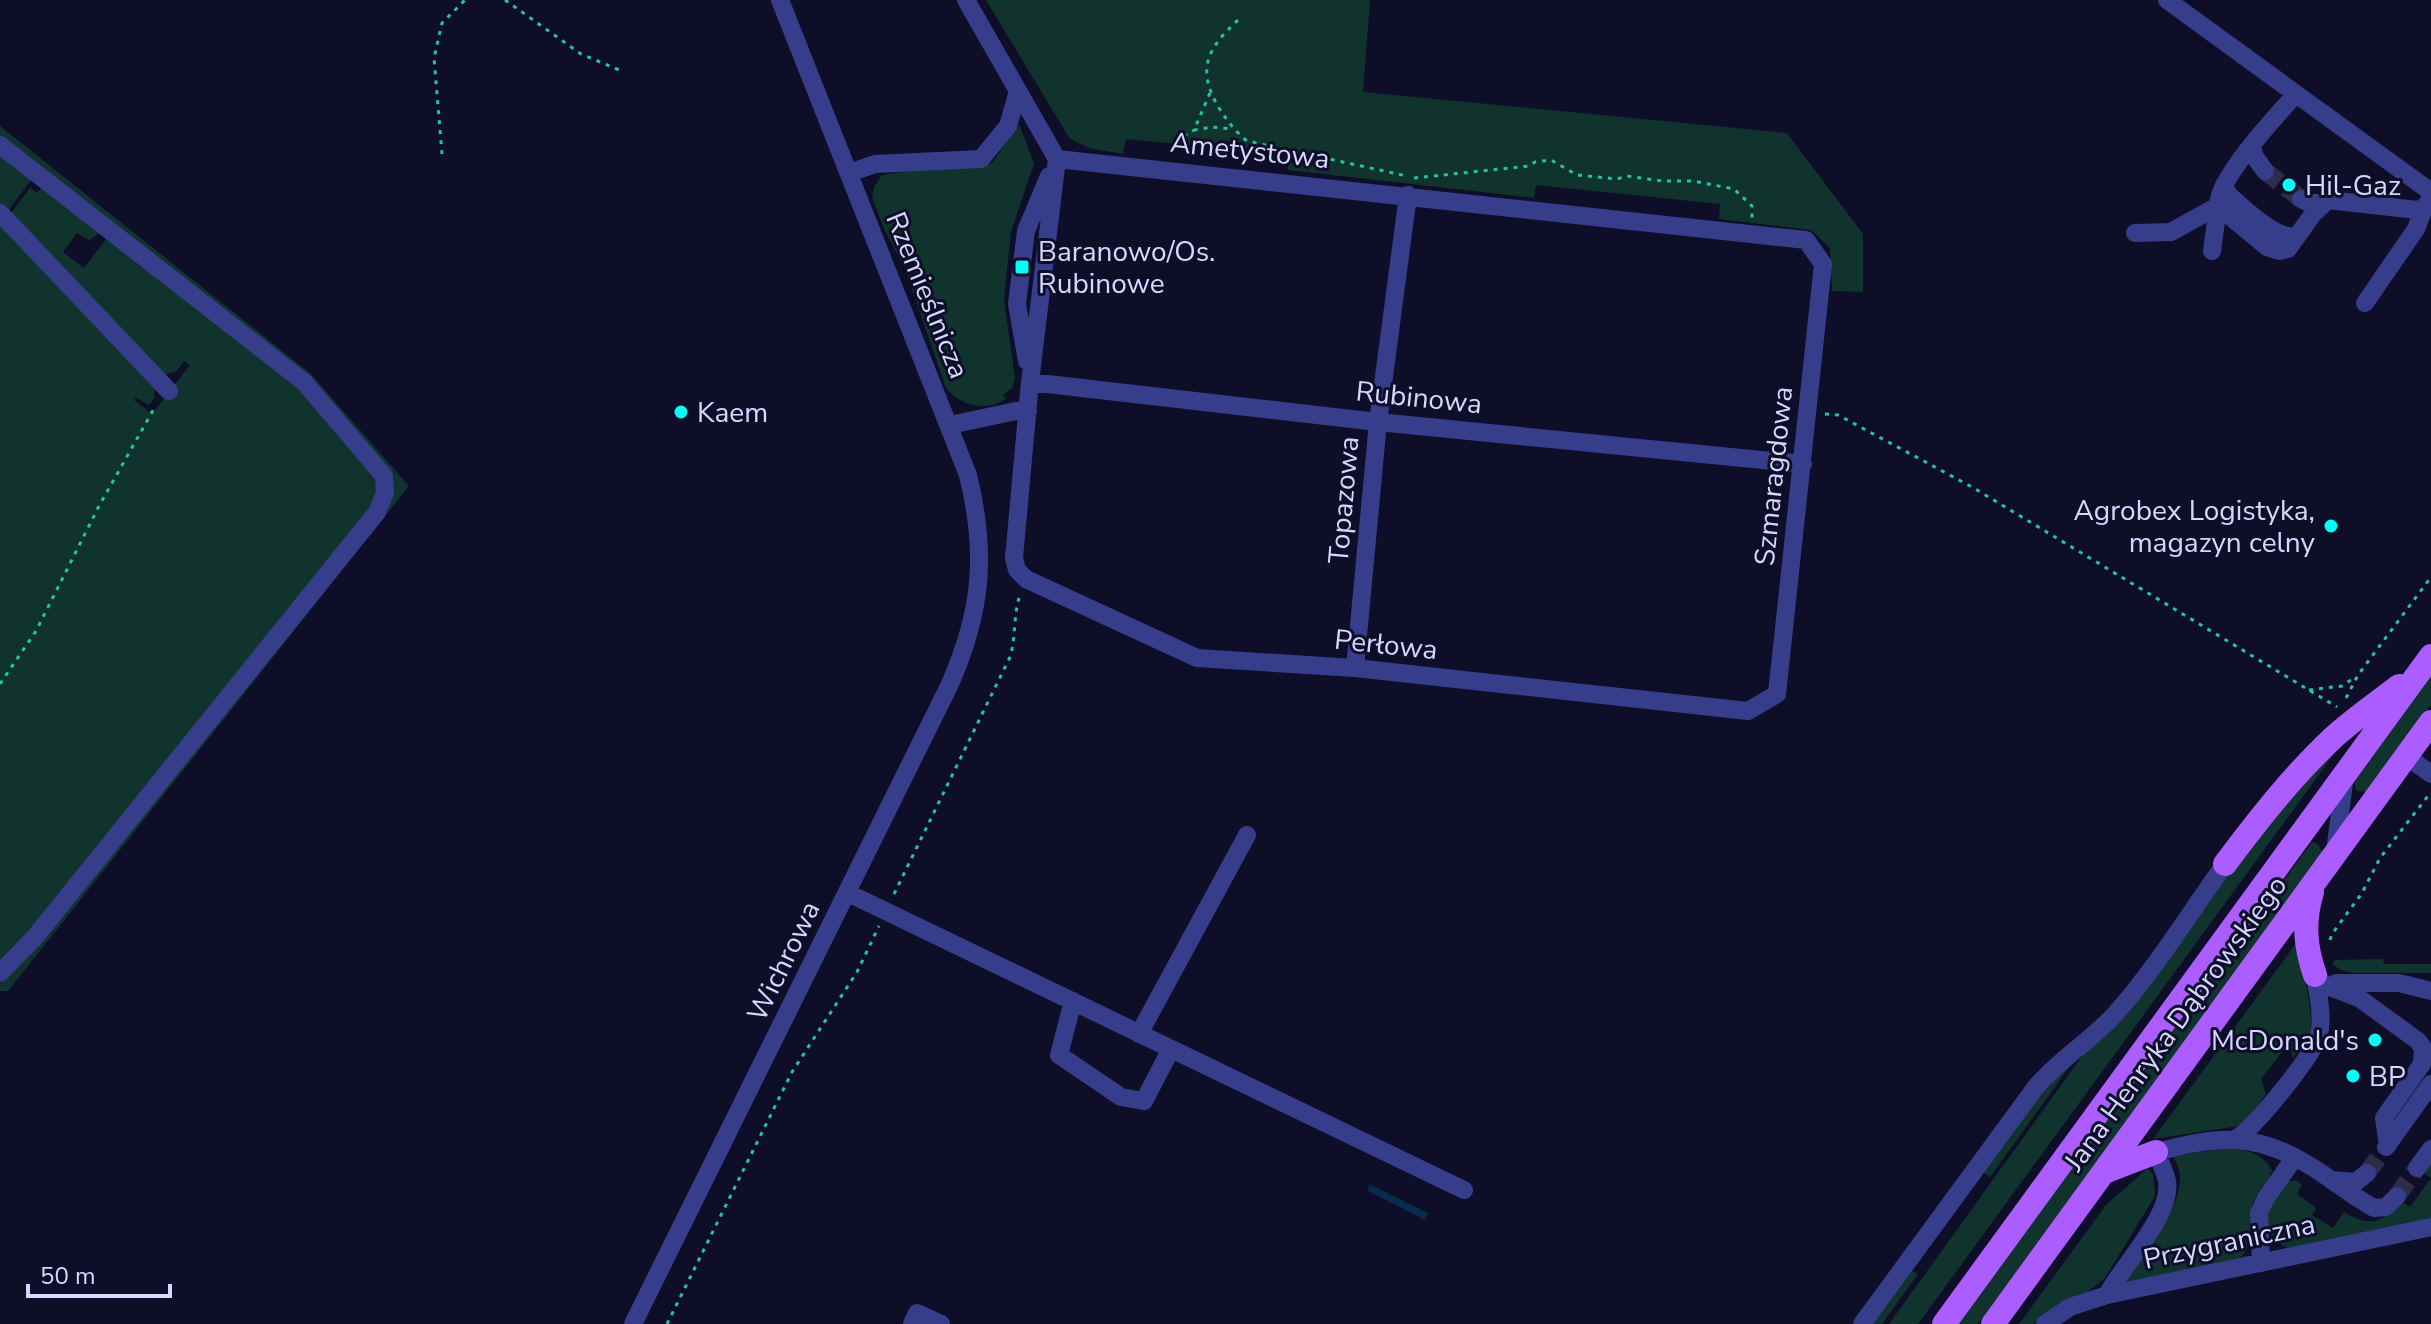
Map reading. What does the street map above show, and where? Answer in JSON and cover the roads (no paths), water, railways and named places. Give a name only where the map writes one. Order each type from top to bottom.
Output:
[{"type":"main road","name":"Jana Henryka Dąbrowskiego","points":[[1944,1324],[2426,663]]},
{"type":"main road","points":[[2225,864],[2263,815],[2328,743],[2426,663]]},
{"type":"main road","name":"Jana Henryka Dąbrowskiego","points":[[1993,1324],[2431,722]]},
{"type":"main road","points":[[2315,975],[2305,930],[2309,903],[2325,868]]},
{"type":"main road","points":[[2104,1172],[2156,1152]]},
{"type":"street","name":"Rzemieślnicza","points":[[780,0],[968,475],[980,542],[973,620]]},
{"type":"street","points":[[950,425],[1028,411],[1057,159],[966,0]]},
{"type":"street","points":[[2167,0],[2296,94],[2429,199]]},
{"type":"street","points":[[849,173],[875,164],[981,159],[1008,126],[1018,91]]},
{"type":"street","points":[[2212,251],[2220,193],[2224,185],[2296,94]]},
{"type":"street","points":[[0,145],[304,382],[384,476],[385,493],[377,512],[35,937],[0,973]]},
{"type":"street","points":[[2252,146],[2255,157],[2265,171]]},
{"type":"street","name":"Ametystowa","points":[[1057,159],[1806,240],[1823,264]]},
{"type":"street","points":[[2224,185],[2228,194],[2276,233],[2288,238],[2297,236]]},
{"type":"street","name":"Topazowa","points":[[1355,668],[1378,422],[1408,195]]},
{"type":"street","points":[[2301,199],[2309,203],[2333,200],[2417,210],[2429,199]]},
{"type":"street","points":[[2365,303],[2416,229],[2429,199]]},
{"type":"street","points":[[2218,206],[2267,247],[2283,251],[2322,203]]},
{"type":"street","points":[[2135,233],[2171,232],[2218,206]]},
{"type":"street","points":[[0,213],[168,390]]},
{"type":"street","name":"Szmaragdowa","points":[[1777,694],[1823,264]]},
{"type":"street","name":"Rubinowa","points":[[1030,382],[1378,422],[1803,464]]},
{"type":"street","name":"Perłowa","points":[[1028,411],[1014,558],[1017,570],[1026,579],[1197,658],[1355,668],[1748,711],[1777,694]]},
{"type":"street","name":"Wichrowa","points":[[633,1324],[950,684],[973,620]]},
{"type":"street","points":[[2406,756],[2431,774]]},
{"type":"street","points":[[2325,868],[2337,847],[2345,774]]},
{"type":"street","points":[[2301,834],[2376,798]]},
{"type":"street","points":[[1139,1034],[1247,835]]},
{"type":"street","points":[[1862,1324],[2035,1088],[2050,1070],[2126,1001],[2225,864]]},
{"type":"street","points":[[848,893],[1464,1190]]},
{"type":"street","points":[[2315,975],[2337,983],[2399,983],[2431,991]]},
{"type":"street","points":[[2237,1138],[2260,1120],[2318,1039],[2320,1018],[2315,975]]},
{"type":"street","points":[[2315,975],[2325,985],[2359,998],[2418,1041],[2423,1048],[2422,1064],[2384,1118],[2385,1149],[2430,1091]]},
{"type":"street","points":[[1073,1001],[1059,1055],[1121,1097],[1144,1101],[1171,1049]]},
{"type":"street","points":[[2107,1295],[2160,1213],[2167,1194],[2167,1181],[2156,1152],[2237,1138],[2259,1142],[2295,1157],[2378,1209],[2386,1207],[2397,1196]]},
{"type":"street","points":[[2417,1168],[2431,1149]]},
{"type":"street","points":[[2261,1263],[2259,1213],[2295,1157]]},
{"type":"street","points":[[2330,1179],[2356,1182],[2367,1173]]},
{"type":"street","name":"Przygraniczna","points":[[2045,1324],[2070,1307],[2107,1295],[2431,1227]]},
{"type":"street","points":[[912,1324],[917,1313],[941,1324]]},
{"type":"water","points":[[1369,1184],[1428,1213],[1425,1220],[1368,1191]]},
{"type":"tunnel","points":[[2265,171],[2301,199]]},
{"type":"tunnel","points":[[2367,1173],[2382,1153]]},
{"type":"tunnel","points":[[2397,1196],[2417,1168]]},
{"type":"place","name":"Hil-Gaz","points":[[2289,185]]},
{"type":"place","name":"Baranowo/Os. Rubinowe","points":[[1022,267]]},
{"type":"place","name":"Kaem","points":[[681,412]]},
{"type":"place","name":"Agrobex Logistyka, magazyn celny","points":[[2331,526]]},
{"type":"place","name":"McDonald's","points":[[2375,1040]]},
{"type":"place","name":"BP","points":[[2353,1076]]}]
